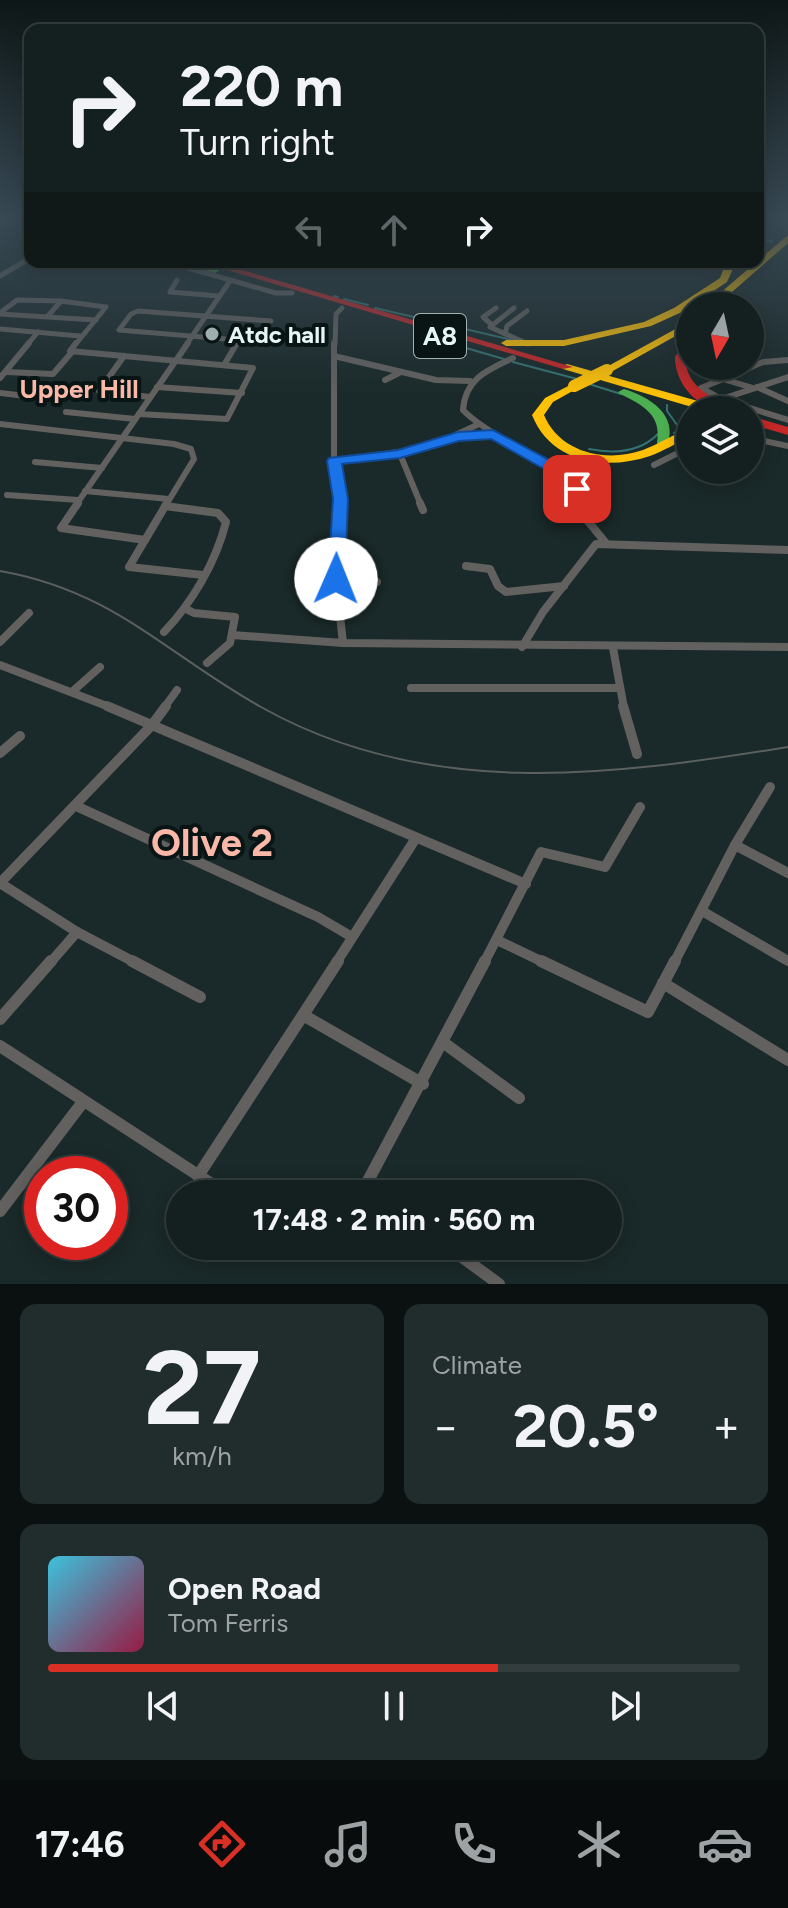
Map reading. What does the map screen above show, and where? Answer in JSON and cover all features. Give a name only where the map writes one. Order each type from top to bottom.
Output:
[{"type":"highway","name":"A8","points":[[238,277],[676,405]]},
{"type":"highway","name":"A8","points":[[256,277],[684,396]]},
{"type":"highway","points":[[718,292],[725,277]]},
{"type":"highway","points":[[724,292],[740,277]]},
{"type":"highway","points":[[737,292],[747,277]]},
{"type":"highway","points":[[453,334],[528,344],[574,341],[647,324],[678,310],[724,280]]},
{"type":"highway","points":[[734,292],[740,287]]},
{"type":"highway","points":[[676,332],[549,400],[538,415],[542,432],[555,443],[578,453],[614,457],[637,455],[676,438]]},
{"type":"highway","points":[[685,380],[701,396]]},
{"type":"highway","points":[[616,388],[648,403],[664,417],[667,430],[663,443]]},
{"type":"highway","points":[[764,427],[785,437]]},
{"type":"highway","points":[[764,432],[785,437]]},
{"type":"street","points":[[216,277],[276,293],[292,293]]},
{"type":"street","points":[[177,280],[170,292],[219,296]]},
{"type":"street","points":[[145,540],[65,531],[61,528],[230,281]]},
{"type":"street","points":[[0,314],[17,300],[105,306],[105,310],[80,336],[72,352],[53,374],[7,372]]},
{"type":"street","points":[[0,378],[45,316],[61,301]]},
{"type":"street","points":[[342,308],[335,318],[334,461],[340,499],[336,571],[343,643]]},
{"type":"street","points":[[496,308],[483,317],[492,329],[528,344]]},
{"type":"street","points":[[491,324],[514,308]]},
{"type":"street","points":[[271,321],[138,311],[131,314],[119,330],[273,343]]},
{"type":"street","points":[[505,334],[507,326],[527,311]]},
{"type":"street","points":[[508,313],[519,316]]},
{"type":"street","points":[[0,314],[96,320]]},
{"type":"street","points":[[0,329],[80,336]]},
{"type":"street","points":[[224,365],[238,341]]},
{"type":"street","points":[[66,412],[226,420],[253,368],[72,352]]},
{"type":"street","points":[[124,356],[99,391],[150,397]]},
{"type":"street","points":[[334,356],[380,364],[399,373],[470,381],[513,358]]},
{"type":"street","points":[[764,361],[774,358],[788,360]]},
{"type":"street","points":[[385,380],[399,373]]},
{"type":"street","points":[[739,396],[755,387],[788,377]]},
{"type":"street","points":[[710,396],[701,387],[720,380]]},
{"type":"street","points":[[727,380],[755,387],[788,401]]},
{"type":"street","points":[[470,381],[464,393],[463,410],[477,425],[570,481],[583,498],[587,520],[605,542]]},
{"type":"street","points":[[157,387],[242,393]]},
{"type":"street","points":[[0,393],[43,398]]},
{"type":"street","points":[[774,415],[788,410]]},
{"type":"street","points":[[764,413],[788,420]]},
{"type":"street","points":[[0,424],[174,444],[194,452],[194,459],[129,568],[203,575]]},
{"type":"street","points":[[334,461],[400,454],[458,436],[477,425]]},
{"type":"street","points":[[458,436],[493,434]]},
{"type":"street","points":[[764,438],[785,437]]},
{"type":"street","points":[[334,451],[350,459]]},
{"type":"street","points":[[400,454],[423,510]]},
{"type":"street","points":[[654,465],[676,454]]},
{"type":"street","points":[[35,462],[102,468]]},
{"type":"street","points":[[85,491],[167,503],[218,513],[226,518],[222,538],[186,609],[164,632]]},
{"type":"street","points":[[7,495],[78,500]]},
{"type":"street","points":[[522,647],[543,612],[589,549],[605,542],[788,550]]},
{"type":"street","points":[[466,566],[490,569],[498,586],[506,592],[564,586]]},
{"type":"street","points":[[336,571],[351,572],[377,582]]},
{"type":"street","points":[[186,609],[194,613],[235,617],[229,645],[207,663]]},
{"type":"street","points":[[0,642],[29,613]]},
{"type":"street","points":[[232,635],[343,643],[522,647],[788,647]]},
{"type":"street","points":[[613,648],[618,688],[637,754]]},
{"type":"street","points":[[0,665],[73,691],[526,884]]},
{"type":"street","points":[[73,691],[100,667]]},
{"type":"street","points":[[411,688],[618,688]]},
{"type":"street","points":[[177,690],[152,725],[0,883],[77,932],[200,997]]},
{"type":"street","points":[[0,753],[20,736]]},
{"type":"street","points":[[497,940],[648,1012],[735,845],[770,787]]},
{"type":"street","points":[[76,806],[318,917],[352,937]]},
{"type":"street","points":[[371,1180],[541,852],[605,867],[640,807]]},
{"type":"street","points":[[198,1176],[416,838]]},
{"type":"street","points":[[735,845],[788,873]]},
{"type":"street","points":[[702,911],[788,961]]},
{"type":"street","points":[[0,1019],[77,932]]},
{"type":"street","points":[[663,983],[788,1060]]},
{"type":"street","points":[[303,1015],[423,1084]]},
{"type":"street","points":[[444,1043],[519,1098]]},
{"type":"street","points":[[0,1046],[204,1180]]},
{"type":"street","points":[[0,1211],[83,1102]]},
{"type":"street","points":[[466,1260],[499,1284]]},
{"type":"waterway","points":[[334,296],[338,297]]},
{"type":"waterway","points":[[344,299],[368,305]]},
{"type":"waterway","points":[[375,308],[512,340]]},
{"type":"waterway","points":[[459,346],[504,359]]},
{"type":"waterway","points":[[513,362],[577,379]]},
{"type":"waterway","points":[[589,384],[621,394]]},
{"type":"waterway","points":[[667,405],[667,411],[680,429],[674,433]]},
{"type":"waterway","points":[[589,449],[626,450],[643,445],[658,434]]},
{"type":"railway","points":[[0,571],[40,580],[76,593],[138,627],[261,707],[324,737],[388,757],[453,768],[520,773],[587,772],[788,747]]},
{"type":"traffic: fast","points":[[624,392],[656,410],[664,424],[663,443]]},
{"type":"traffic: slow","points":[[506,343],[564,343],[647,324],[678,310],[725,277]]},
{"type":"traffic: slow","points":[[726,292],[743,277]]},
{"type":"traffic: slow","points":[[607,370],[676,332]]},
{"type":"traffic: slow","points":[[567,367],[676,399]]},
{"type":"traffic: slow","points":[[574,386],[607,370]]},
{"type":"traffic: slow","points":[[574,386],[549,400],[538,415],[544,429],[564,448],[593,457],[623,458],[651,451],[676,439]]},
{"type":"traffic: jam","points":[[256,277],[567,367]]},
{"type":"traffic: jam","points":[[685,380],[702,396]]},
{"type":"traffic: jam","points":[[764,424],[788,431]]},
{"type":"place","name":"Atdc hall","points":[[212,334]]},
{"type":"district","name":"Upper Hill","points":[[79,389]]},
{"type":"district","name":"Olive 2","points":[[212,843]]},
{"type":"route","points":[[336,579],[340,499],[334,461],[400,454],[458,436],[493,434],[550,466],[577,489]]}]
